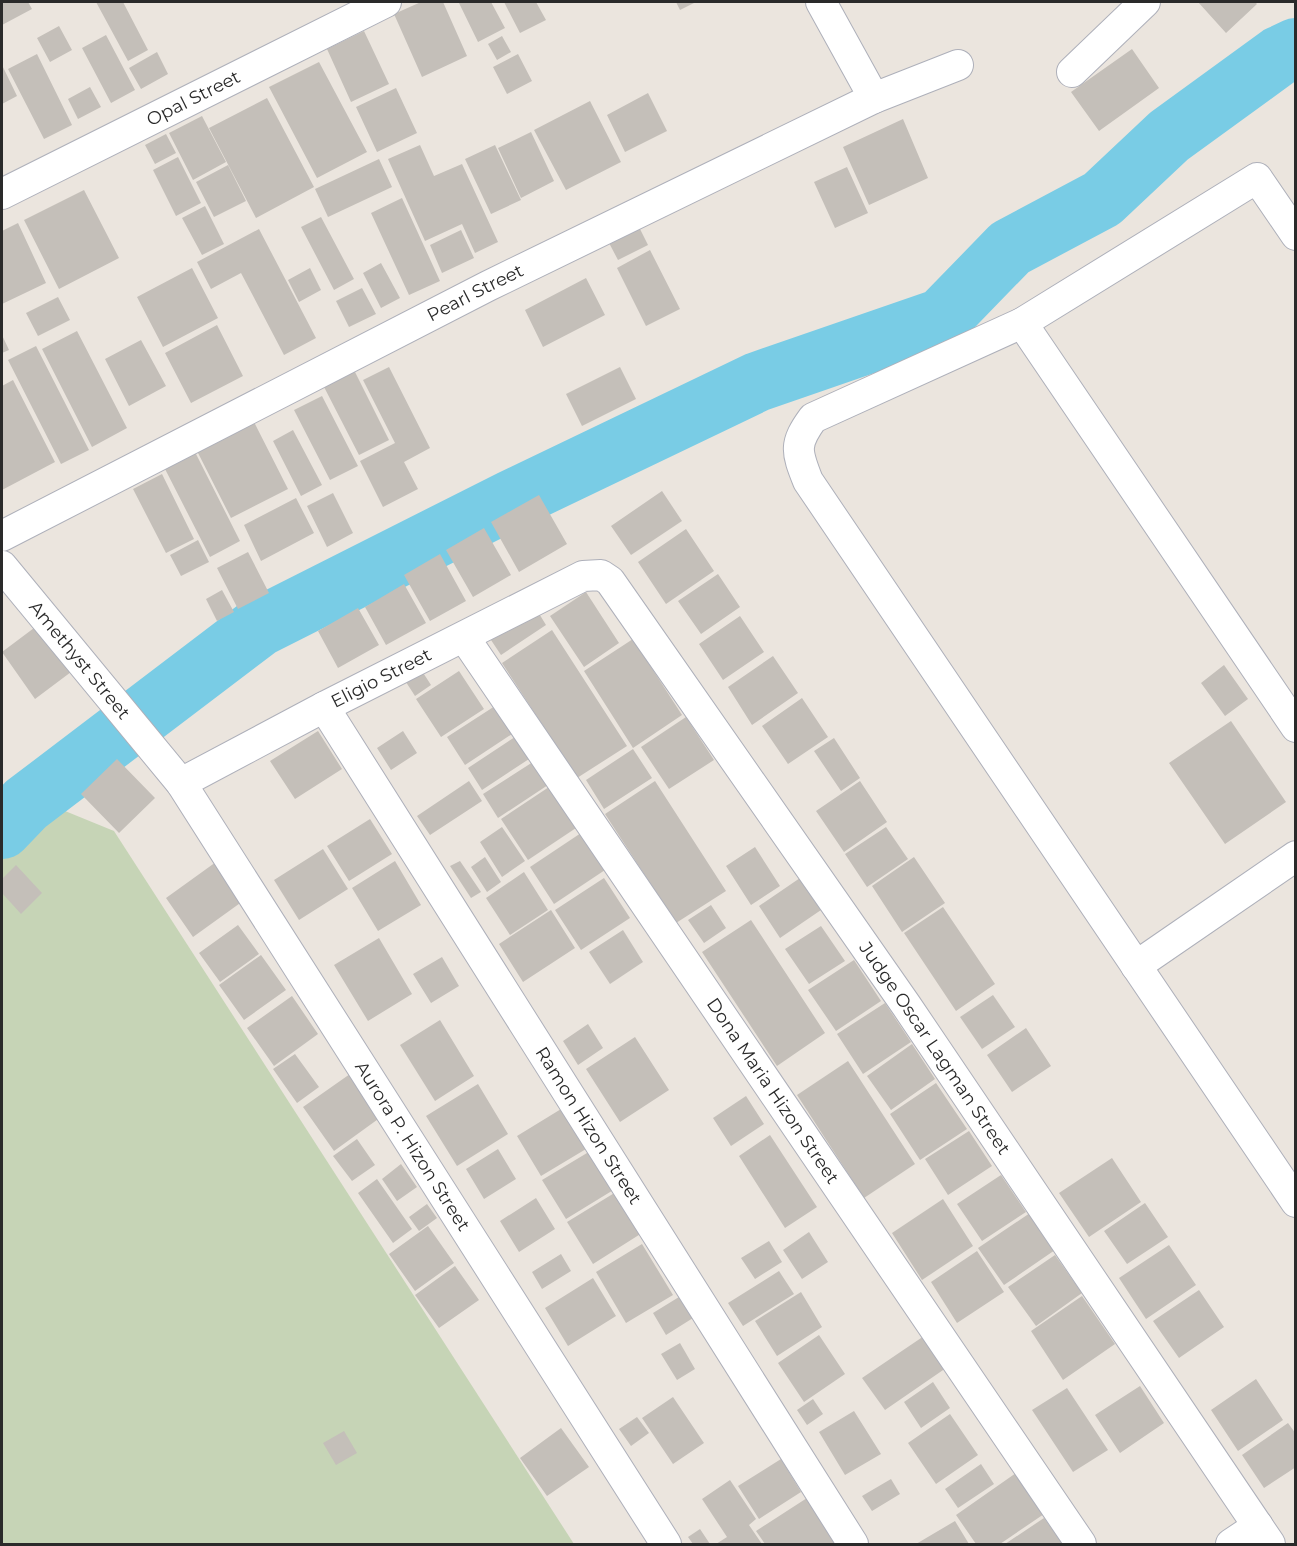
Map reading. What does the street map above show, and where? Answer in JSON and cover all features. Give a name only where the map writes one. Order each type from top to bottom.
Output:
[{"type":"street","name":"Opal Street","points":[[2,194],[386,2]]},
{"type":"street","points":[[821,2],[874,98]]},
{"type":"street","points":[[1072,72],[1135,5]]},
{"type":"street","name":"Pearl Street","points":[[2,536],[488,286],[874,98],[958,65]]},
{"type":"street","points":[[1296,235],[1257,178],[1022,323],[813,418],[801,434],[798,455],[808,481],[1296,1202]]},
{"type":"street","points":[[1022,323],[1296,727]]},
{"type":"street","name":"Amethyst Street","points":[[2,566],[155,753]]},
{"type":"street","name":"Judge Oscar Lagman Street","points":[[583,576],[601,574],[610,581],[906,1005],[1264,1535]]},
{"type":"street","name":"Eligio Street","points":[[181,783],[324,707],[583,576]]},
{"type":"street","name":"Dona Maria Hizon Street","points":[[464,637],[1081,1545]]},
{"type":"street","name":"Ramon Hizon Street","points":[[324,707],[853,1545]]},
{"type":"street","name":"Aurora P. Hizon Street","points":[[155,753],[181,783],[666,1545]]},
{"type":"street","points":[[1136,966],[1296,856]]},
{"type":"street","points":[[1231,1545],[1264,1535]]},
{"type":"green space","points":[[43,802],[114,831],[574,1544],[2,1544],[2,843]]},
{"type":"building","points":[[2,2],[28,2],[32,9],[2,25]]},
{"type":"building","points":[[96,2],[123,2],[148,50],[128,61]]},
{"type":"building","points":[[421,2],[443,2],[467,56],[422,77],[394,14]]},
{"type":"building","points":[[491,2],[505,28],[478,42],[459,3]]},
{"type":"building","points":[[504,2],[536,2],[546,20],[520,33]]},
{"type":"building","points":[[676,2],[696,2],[680,10]]},
{"type":"building","points":[[1198,2],[1255,2],[1257,4],[1226,33]]},
{"type":"building","points":[[59,26],[72,50],[50,62],[37,38]]},
{"type":"building","points":[[364,31],[389,84],[351,102],[327,49]]},
{"type":"building","points":[[106,35],[135,90],[111,103],[82,48]]},
{"type":"building","points":[[502,36],[511,52],[497,60],[488,44]]},
{"type":"building","points":[[1132,49],[1159,88],[1099,131],[1071,92]]},
{"type":"building","points":[[157,52],[168,74],[141,89],[129,68]]},
{"type":"building","points":[[37,54],[72,125],[44,139],[8,69]]},
{"type":"building","points":[[518,54],[532,81],[507,94],[493,67]]},
{"type":"building","points":[[319,62],[367,152],[317,178],[269,87]]},
{"type":"building","points":[[2,65],[17,96],[2,104]]},
{"type":"building","points":[[90,87],[101,107],[78,119],[68,99]]},
{"type":"building","points":[[396,88],[417,133],[377,152],[356,107]]},
{"type":"building","points":[[648,93],[667,131],[625,152],[607,115]]},
{"type":"building","points":[[267,98],[314,187],[256,218],[209,128]]},
{"type":"building","points":[[590,101],[621,162],[566,190],[534,130]]},
{"type":"building","points":[[202,116],[226,162],[193,180],[169,133]]},
{"type":"building","points":[[903,119],[928,178],[869,205],[843,147]]},
{"type":"building","points":[[531,132],[554,181],[521,198],[498,148]]},
{"type":"building","points":[[166,134],[176,153],[155,164],[145,145]]},
{"type":"building","points":[[420,145],[434,176],[462,164],[498,242],[475,253],[462,224],[425,241],[388,159]]},
{"type":"building","points":[[495,145],[521,200],[491,214],[465,159]]},
{"type":"building","points":[[178,157],[201,203],[176,216],[153,170]]},
{"type":"building","points":[[379,159],[392,187],[328,217],[315,189]]},
{"type":"building","points":[[228,165],[246,201],[214,217],[196,182]]},
{"type":"building","points":[[847,167],[868,213],[835,228],[814,182]]},
{"type":"building","points":[[84,190],[119,258],[59,289],[24,220]]},
{"type":"building","points":[[402,198],[440,281],[409,295],[371,213]]},
{"type":"building","points":[[205,206],[224,244],[202,255],[182,218]]},
{"type":"building","points":[[321,217],[354,279],[334,290],[301,227]]},
{"type":"building","points":[[18,223],[46,283],[2,304],[2,231]]},
{"type":"building","points":[[638,225],[648,245],[618,260],[608,241]]},
{"type":"building","points":[[259,229],[316,338],[284,355],[241,273],[211,289],[197,262]]},
{"type":"building","points":[[461,230],[474,258],[442,273],[430,245]]},
{"type":"building","points":[[650,250],[680,309],[646,326],[617,268]]},
{"type":"building","points":[[381,263],[400,298],[381,308],[363,273]]},
{"type":"building","points":[[192,268],[218,318],[163,347],[137,297]]},
{"type":"building","points":[[310,268],[321,290],[299,302],[288,280]]},
{"type":"building","points":[[586,278],[605,315],[543,347],[525,310]]},
{"type":"building","points":[[362,288],[376,314],[349,327],[336,301]]},
{"type":"building","points":[[58,297],[70,320],[38,336],[26,313]]},
{"type":"building","points":[[217,325],[243,376],[191,403],[165,353]]},
{"type":"building","points":[[77,331],[127,428],[92,447],[42,349]]},
{"type":"building","points":[[2,335],[9,350],[2,353]]},
{"type":"building","points":[[141,340],[166,386],[129,406],[105,359]]},
{"type":"building","points":[[36,346],[89,450],[61,464],[8,360]]},
{"type":"building","points":[[389,367],[430,448],[404,462],[418,489],[383,507],[360,461],[395,443],[363,380]]},
{"type":"building","points":[[620,367],[636,399],[582,426],[566,394]]},
{"type":"building","points":[[354,370],[389,440],[359,455],[323,385]]},
{"type":"building","points":[[13,380],[55,462],[2,490],[2,386]]},
{"type":"building","points":[[322,396],[358,466],[330,480],[294,410]]},
{"type":"building","points":[[252,418],[288,489],[231,518],[195,447]]},
{"type":"building","points":[[293,430],[322,485],[301,496],[273,441]]},
{"type":"building","points":[[195,452],[240,541],[210,557],[164,467]]},
{"type":"building","points":[[162,474],[194,539],[166,553],[133,489]]},
{"type":"building","points":[[662,491],[682,521],[631,555],[611,526]]},
{"type":"building","points":[[333,493],[353,533],[327,547],[307,506]]},
{"type":"building","points":[[539,495],[567,544],[519,572],[491,522]]},
{"type":"building","points":[[296,498],[314,533],[261,561],[244,525]]},
{"type":"building","points":[[484,528],[511,575],[473,597],[446,550]]},
{"type":"building","points":[[686,529],[714,571],[666,604],[638,562]]},
{"type":"building","points":[[198,540],[209,562],[181,576],[170,555]]},
{"type":"building","points":[[248,552],[269,593],[238,609],[217,568]]},
{"type":"building","points":[[440,554],[466,601],[430,621],[404,575]]},
{"type":"building","points":[[718,574],[740,607],[701,634],[678,601]]},
{"type":"building","points":[[404,584],[426,623],[386,645],[365,607]]},
{"type":"building","points":[[222,590],[234,612],[217,621],[206,599]]},
{"type":"building","points":[[586,592],[619,643],[584,667],[550,616]]},
{"type":"building","points":[[535,607],[546,625],[501,655],[489,637]]},
{"type":"building","points":[[358,608],[379,645],[338,668],[318,631]]},
{"type":"building","points":[[740,616],[764,652],[723,680],[699,644]]},
{"type":"building","points":[[38,625],[71,672],[35,699],[2,652]]},
{"type":"building","points":[[552,630],[627,746],[577,778],[502,663]]},
{"type":"building","points":[[633,639],[682,715],[633,748],[584,671]]},
{"type":"building","points":[[773,656],[798,693],[752,725],[728,687]]},
{"type":"building","points":[[1224,665],[1248,699],[1225,716],[1201,683]]},
{"type":"building","points":[[420,668],[431,685],[415,696],[404,679]]},
{"type":"building","points":[[459,671],[484,709],[441,737],[416,699]]},
{"type":"building","points":[[802,698],[828,737],[788,764],[762,726]]},
{"type":"building","points":[[495,706],[512,734],[465,765],[447,737]]},
{"type":"building","points":[[686,717],[714,760],[669,789],[641,747]]},
{"type":"building","points":[[1231,721],[1286,802],[1225,844],[1169,763]]},
{"type":"building","points":[[318,731],[342,769],[295,799],[270,761]]},
{"type":"building","points":[[403,731],[417,753],[391,770],[377,748]]},
{"type":"building","points":[[515,737],[529,759],[482,790],[468,768]]},
{"type":"building","points":[[834,738],[860,778],[841,791],[814,751]]},
{"type":"building","points":[[633,749],[652,778],[604,809],[586,780]]},
{"type":"building","points":[[117,759],[155,798],[119,833],[81,794]]},
{"type":"building","points":[[536,760],[551,783],[498,818],[483,794]]},
{"type":"building","points":[[469,781],[482,801],[430,835],[417,816]]},
{"type":"building","points":[[655,781],[726,891],[676,923],[605,814]]},
{"type":"building","points":[[860,781],[887,822],[844,852],[816,811]]},
{"type":"building","points":[[552,785],[579,826],[528,860],[501,819]]},
{"type":"building","points":[[370,819],[392,854],[349,881],[327,846]]},
{"type":"building","points":[[502,827],[525,861],[502,877],[480,842]]},
{"type":"building","points":[[886,827],[908,859],[867,887],[845,854]]},
{"type":"building","points":[[584,831],[608,868],[554,904],[530,867]]},
{"type":"building","points":[[755,847],[780,886],[751,905],[726,866]]},
{"type":"building","points":[[323,849],[348,889],[299,920],[274,880]]},
{"type":"building","points":[[485,857],[501,882],[487,892],[471,867]]},
{"type":"building","points":[[914,857],[945,903],[902,932],[872,886]]},
{"type":"building","points":[[395,861],[421,905],[378,931],[352,888]]},
{"type":"building","points":[[460,861],[481,892],[471,898],[450,866]]},
{"type":"building","points":[[216,862],[243,901],[193,937],[166,898]]},
{"type":"building","points":[[16,865],[42,893],[21,914],[2,893],[2,879]]},
{"type":"building","points":[[524,872],[548,910],[510,935],[486,898]]},
{"type":"building","points":[[604,878],[630,918],[581,950],[555,910]]},
{"type":"building","points":[[800,878],[821,910],[780,938],[759,906]]},
{"type":"building","points":[[711,905],[726,928],[704,943],[688,920]]},
{"type":"building","points":[[943,907],[995,984],[956,1011],[904,933]]},
{"type":"building","points":[[551,910],[575,948],[523,982],[499,944]]},
{"type":"building","points":[[751,920],[825,1033],[777,1066],[702,952]]},
{"type":"building","points":[[238,925],[259,954],[220,982],[199,953]]},
{"type":"building","points":[[821,926],[845,961],[809,984],[785,949]]},
{"type":"building","points":[[623,930],[643,962],[610,984],[589,952]]},
{"type":"building","points":[[379,938],[412,994],[368,1021],[334,965]]},
{"type":"building","points":[[261,955],[286,990],[244,1020],[219,985]]},
{"type":"building","points":[[442,957],[459,986],[431,1003],[413,974]]},
{"type":"building","points":[[854,960],[881,1001],[836,1031],[808,990]]},
{"type":"building","points":[[993,995],[1015,1027],[982,1049],[960,1017]]},
{"type":"building","points":[[292,996],[318,1034],[274,1066],[247,1028]]},
{"type":"building","points":[[885,1003],[911,1042],[863,1074],[837,1034]]},
{"type":"building","points":[[440,1020],[474,1076],[435,1101],[400,1045]]},
{"type":"building","points":[[588,1024],[603,1048],[578,1065],[563,1041]]},
{"type":"building","points":[[1026,1028],[1051,1066],[1012,1092],[987,1055]]},
{"type":"building","points":[[635,1037],[669,1090],[620,1122],[586,1069]]},
{"type":"building","points":[[912,1044],[935,1079],[891,1110],[867,1076]]},
{"type":"building","points":[[295,1054],[319,1087],[297,1103],[273,1069]]},
{"type":"building","points":[[848,1061],[915,1164],[864,1198],[797,1095]]},
{"type":"building","points":[[350,1074],[381,1117],[334,1151],[303,1107]]},
{"type":"building","points":[[936,1083],[967,1129],[920,1160],[890,1114]]},
{"type":"building","points":[[478,1084],[508,1134],[457,1166],[426,1116]]},
{"type":"building","points":[[746,1096],[764,1124],[731,1146],[713,1118]]},
{"type":"building","points":[[566,1106],[591,1146],[541,1176],[517,1136]]},
{"type":"building","points":[[969,1131],[992,1166],[948,1195],[925,1159]]},
{"type":"building","points":[[770,1135],[817,1207],[785,1228],[739,1156]]},
{"type":"building","points":[[357,1139],[375,1165],[352,1181],[333,1156]]},
{"type":"building","points":[[498,1149],[516,1179],[484,1199],[466,1169]]},
{"type":"building","points":[[592,1150],[615,1189],[566,1219],[542,1180]]},
{"type":"building","points":[[1112,1158],[1141,1202],[1089,1237],[1059,1193]]},
{"type":"building","points":[[401,1164],[417,1187],[397,1201],[382,1179]]},
{"type":"building","points":[[1001,1175],[1026,1212],[982,1241],[957,1204]]},
{"type":"building","points":[[377,1179],[412,1229],[393,1243],[358,1193]]},
{"type":"building","points":[[616,1192],[642,1233],[593,1264],[567,1222]]},
{"type":"building","points":[[536,1198],[555,1229],[519,1252],[500,1221]]},
{"type":"building","points":[[943,1199],[973,1246],[922,1280],[892,1233]]},
{"type":"building","points":[[1145,1203],[1168,1237],[1127,1264],[1104,1231]]},
{"type":"building","points":[[427,1204],[437,1218],[419,1231],[409,1217]]},
{"type":"building","points":[[1030,1213],[1055,1250],[1004,1285],[978,1248]]},
{"type":"building","points":[[428,1226],[454,1263],[415,1291],[389,1254]]},
{"type":"building","points":[[809,1232],[828,1262],[802,1279],[783,1250]]},
{"type":"building","points":[[769,1241],[782,1262],[755,1279],[741,1258]]},
{"type":"building","points":[[642,1244],[673,1295],[626,1323],[596,1272]]},
{"type":"building","points":[[1169,1245],[1196,1285],[1146,1319],[1119,1278]]},
{"type":"building","points":[[977,1251],[1004,1292],[957,1323],[931,1282]]},
{"type":"building","points":[[561,1254],[571,1271],[542,1289],[532,1272]]},
{"type":"building","points":[[1055,1255],[1082,1293],[1036,1326],[1008,1287]]},
{"type":"building","points":[[455,1266],[479,1300],[439,1328],[415,1295]]},
{"type":"building","points":[[779,1271],[794,1294],[743,1326],[728,1303]]},
{"type":"building","points":[[593,1278],[616,1316],[568,1346],[545,1308]]},
{"type":"building","points":[[1199,1290],[1224,1327],[1179,1358],[1153,1321]]},
{"type":"building","points":[[801,1292],[822,1327],[777,1356],[755,1321]]},
{"type":"building","points":[[1082,1296],[1115,1344],[1063,1380],[1031,1331]]},
{"type":"building","points":[[679,1297],[693,1318],[666,1335],[653,1313]]},
{"type":"building","points":[[819,1335],[845,1374],[804,1402],[778,1363]]},
{"type":"building","points":[[924,1336],[946,1368],[885,1410],[862,1378]]},
{"type":"building","points":[[680,1343],[695,1369],[677,1380],[661,1354]]},
{"type":"building","points":[[1256,1379],[1283,1420],[1238,1451],[1211,1410]]},
{"type":"building","points":[[933,1382],[950,1408],[921,1428],[904,1402]]},
{"type":"building","points":[[1140,1386],[1164,1423],[1120,1453],[1095,1415]]},
{"type":"building","points":[[1067,1388],[1108,1450],[1073,1472],[1032,1410]]},
{"type":"building","points":[[673,1397],[704,1443],[673,1464],[642,1418]]},
{"type":"building","points":[[813,1399],[823,1414],[807,1425],[797,1410]]},
{"type":"building","points":[[854,1411],[881,1454],[845,1475],[819,1432]]},
{"type":"building","points":[[950,1414],[978,1455],[936,1484],[908,1443]]},
{"type":"building","points":[[637,1417],[649,1433],[631,1446],[619,1429]]},
{"type":"building","points":[[1288,1423],[1296,1434],[1296,1467],[1264,1488],[1242,1455]]},
{"type":"building","points":[[561,1428],[589,1467],[547,1496],[520,1458]]},
{"type":"building","points":[[344,1431],[357,1453],[336,1465],[323,1443]]},
{"type":"building","points":[[781,1459],[801,1492],[759,1519],[738,1486]]},
{"type":"building","points":[[981,1464],[994,1484],[958,1508],[945,1489]]},
{"type":"building","points":[[1016,1473],[1044,1514],[1000,1544],[976,1544],[956,1515]]},
{"type":"building","points":[[891,1479],[900,1494],[872,1511],[862,1496]]},
{"type":"building","points":[[730,1480],[756,1519],[749,1525],[762,1544],[716,1544],[727,1537],[702,1499]]},
{"type":"building","points":[[807,1498],[837,1544],[765,1544],[756,1531]]},
{"type":"building","points":[[1044,1518],[1063,1544],[1005,1544]]},
{"type":"building","points":[[955,1521],[969,1544],[916,1544]]},
{"type":"building","points":[[700,1529],[710,1544],[693,1544],[688,1537]]},
{"type":"waterway","points":[[2,829],[26,804],[259,627],[511,500],[757,382],[942,318],[1010,248],[1102,199],[1169,136],[1279,56],[1296,48]]}]
